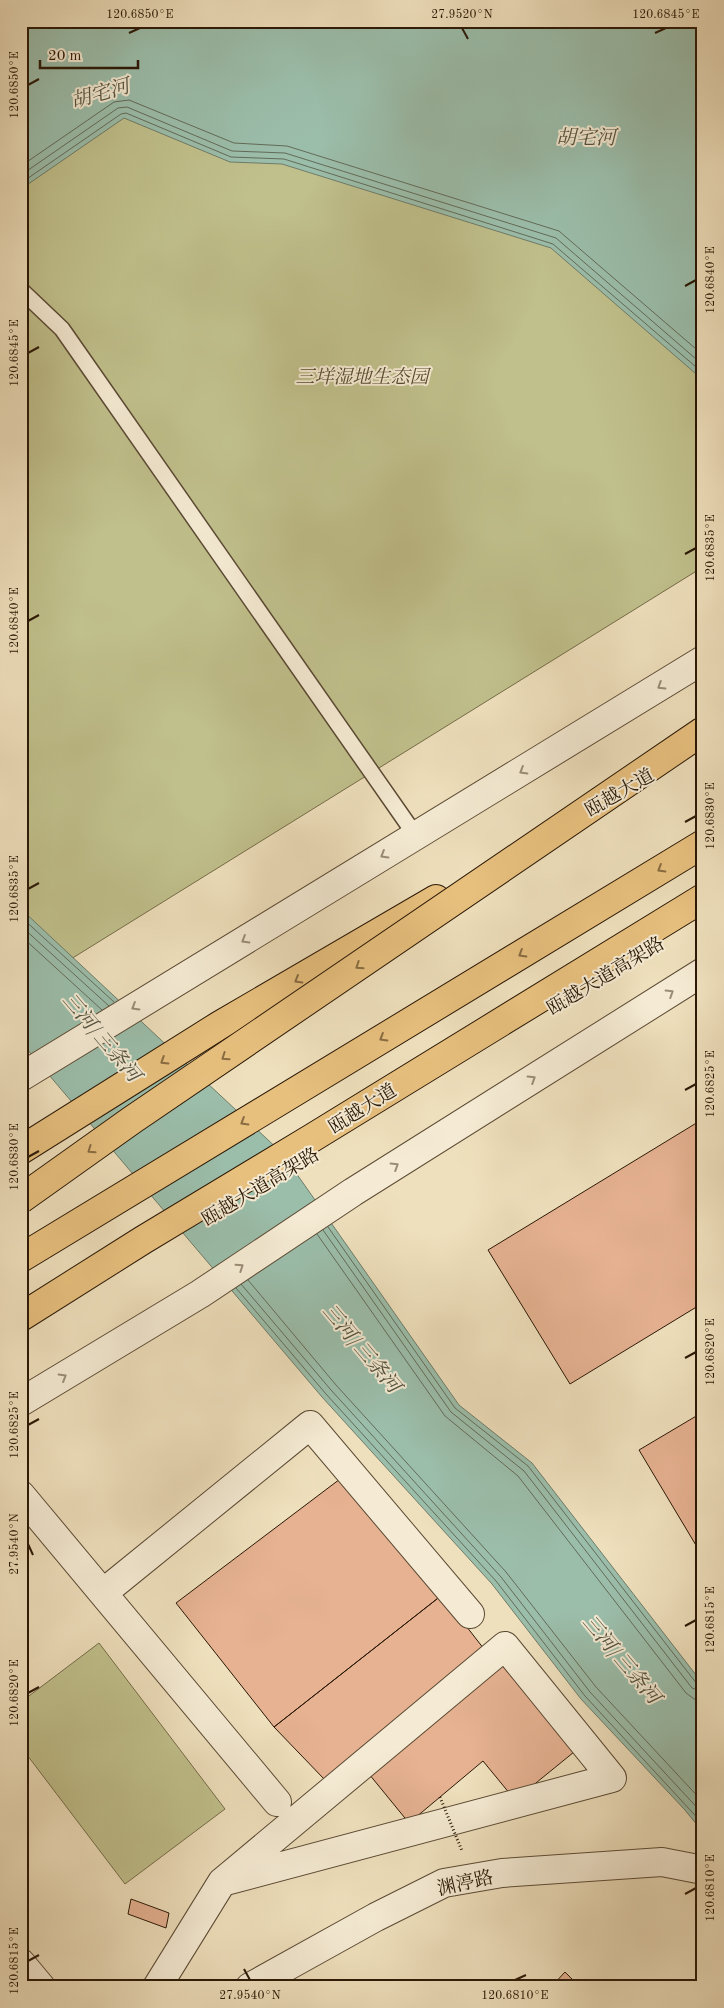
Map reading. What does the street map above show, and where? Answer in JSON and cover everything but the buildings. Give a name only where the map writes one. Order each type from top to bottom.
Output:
[{"type":"highway","points":[[21,1199],[140,1115],[703,731]]},
{"type":"highway","name":"瓯越大道","points":[[21,1150],[55,1131],[220,1025],[703,743]]},
{"type":"highway","points":[[21,1258],[703,844]]},
{"type":"highway","name":"瓯越大道","points":[[21,1317],[143,1240],[703,898]]},
{"type":"highway","name":"瓯越大道高架路","points":[[21,1332],[703,915]]},
{"type":"street","points":[[21,1076],[703,660]]},
{"type":"street","points":[[21,1402],[200,1294],[353,1192],[703,972]]},
{"type":"street","points":[[103,1593],[310,1424],[470,1614]]},
{"type":"street","points":[[21,1495],[277,1802]]},
{"type":"street","points":[[157,1987],[222,1882],[505,1646],[612,1778],[222,1882]]},
{"type":"street","name":"渊渟路","points":[[250,1987],[376,1916],[444,1883],[502,1873],[662,1862],[703,1870]]},
{"type":"street","points":[[21,1963],[41,1987]]},
{"type":"lane","points":[[21,290],[62,329],[416,836]]},
{"type":"path","points":[[440,1797],[462,1851]]},
{"type":"green space","name":"三垟湿地生态园","points":[[21,21],[703,21],[703,567],[21,990]]},
{"type":"green space","points":[[99,1643],[225,1809],[125,1884],[21,1747],[21,1702]]},
{"type":"water","name":"胡宅河","points":[[21,21],[703,21],[703,380],[551,248],[282,164],[230,162],[124,118],[21,189]]},
{"type":"water","name":"三河/三条河","points":[[21,909],[282,1153],[459,1405],[532,1463],[703,1684],[703,1832],[684,1809],[581,1699],[492,1584],[322,1397],[21,1042]]}]
